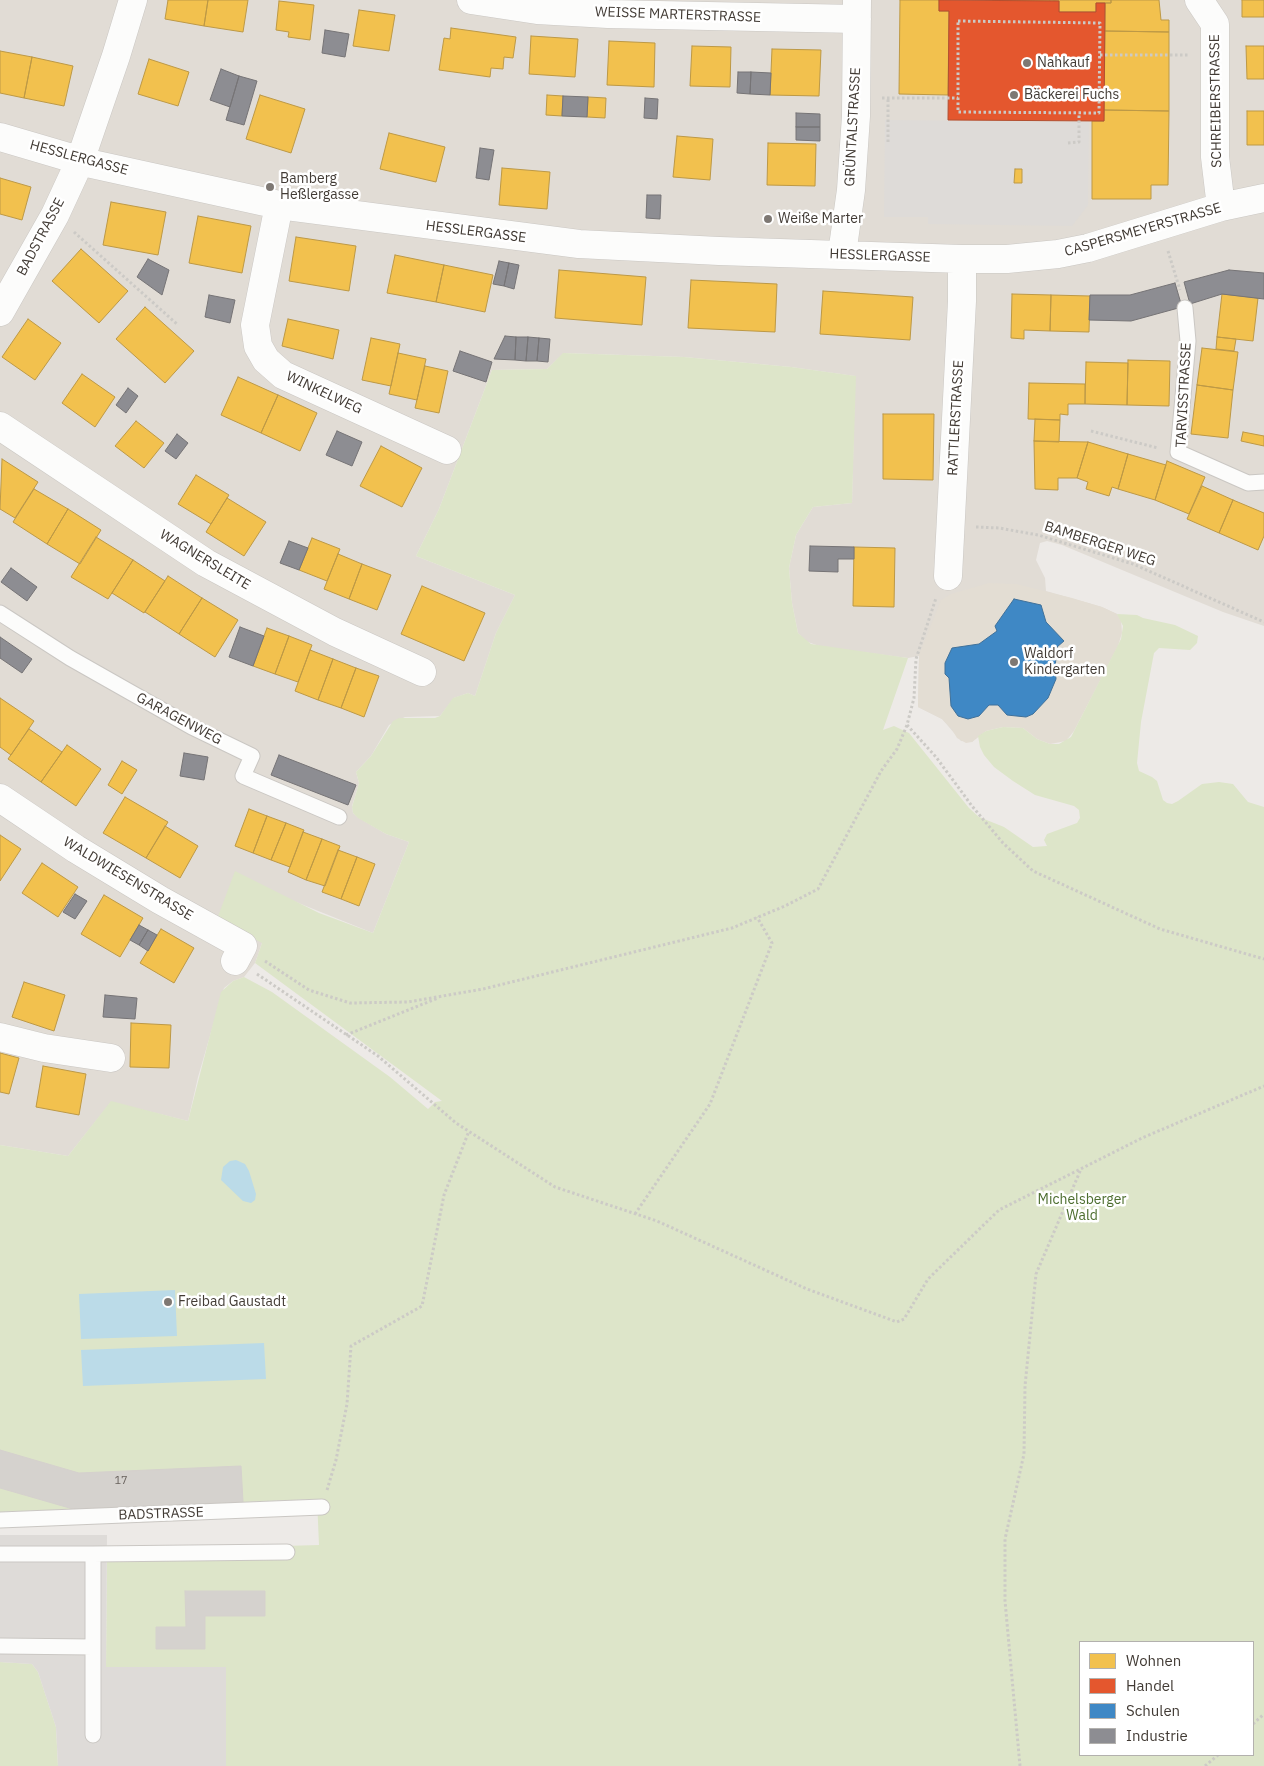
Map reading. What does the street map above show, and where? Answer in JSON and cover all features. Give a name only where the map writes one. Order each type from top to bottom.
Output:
[{"type":"street","name":"BADSTRASSE","points":[[0,312],[55,215],[80,161],[116,56],[132,0]]},
{"type":"street","name":"WEISSE MARTERSTRASSE","points":[[471,0],[537,10],[608,14],[857,10]]},
{"type":"street","name":"SCHREIBERSTRASSE","points":[[1199,0],[1215,24],[1215,157],[1221,207]]},
{"type":"street","name":"GRÜNTALSTRASSE","points":[[842,254],[851,190],[856,98],[857,10]]},
{"type":"street","name":"HESSLERGASSE","points":[[0,137],[80,161],[279,205],[579,244],[962,259]]},
{"type":"street","name":"CASPERSMEYERSTRASSE","points":[[962,259],[1007,259],[1058,254],[1088,248],[1221,207],[1264,198]]},
{"type":"street","name":"WINKELWEG","points":[[279,205],[255,325],[258,346],[266,360],[283,375],[447,450]]},
{"type":"street","name":"RATTLERSTRASSE","points":[[948,576],[962,301],[962,259]]},
{"type":"street","name":"WAGNERSLEITE","points":[[0,426],[206,563],[335,632],[422,672]]},
{"type":"street","name":"WALDWIESENSTRASSE","points":[[0,798],[239,954]]},
{"type":"street","points":[[0,1037],[44,1048],[111,1058]]},
{"type":"lane","name":"TARVISSTRASSE","points":[[1185,308],[1188,341],[1178,452],[1248,483],[1264,482]]},
{"type":"lane","name":"GARAGENWEG","points":[[0,613],[113,682],[192,727],[252,756],[243,776],[339,817]]},
{"type":"lane","name":"BADSTRASSE","points":[[0,1520],[322,1507]]},
{"type":"lane","points":[[0,1554],[287,1552]]},
{"type":"lane","points":[[93,1554],[93,1735]]},
{"type":"lane","points":[[0,1646],[93,1647]]},
{"type":"path","points":[[958,21],[1100,23],[1099,114],[958,112],[958,98],[958,21]]},
{"type":"path","points":[[1100,55],[1215,55]]},
{"type":"path","points":[[856,98],[958,98]]},
{"type":"path","points":[[888,98],[888,142]]},
{"type":"path","points":[[1068,144],[1079,142],[1079,113]]},
{"type":"path","points":[[55,215],[178,325]]},
{"type":"path","points":[[1169,252],[1177,282]]},
{"type":"path","points":[[1091,432],[1178,452]]},
{"type":"path","name":"BAMBERGER WEG","points":[[950,527],[999,528],[1072,544],[1133,564],[1264,622]]},
{"type":"path","points":[[239,954],[309,990],[350,1003],[408,1002],[483,988],[732,928],[785,906],[818,889],[881,771],[897,749],[907,725],[914,698],[916,659],[920,643],[931,607],[948,576]]},
{"type":"path","points":[[907,725],[936,757],[972,806],[1003,843],[1033,871],[1160,929],[1264,959]]},
{"type":"path","points":[[635,1214],[710,1104],[772,943],[757,917]]},
{"type":"path","points":[[239,954],[281,988],[378,1056],[469,1132],[555,1187],[665,1224],[807,1289],[897,1322],[904,1319],[928,1278],[999,1210],[1142,1138],[1264,1086]]},
{"type":"path","points":[[346,1035],[444,996]]},
{"type":"path","points":[[322,1507],[336,1460],[347,1404],[351,1346],[422,1306],[444,1195],[469,1132]]},
{"type":"path","points":[[1020,1766],[1005,1601],[1005,1539],[1024,1454],[1024,1386],[1036,1274],[1081,1169]]},
{"type":"path","points":[[1254,1723],[1264,1714]]},
{"type":"path","points":[[1205,1766],[1217,1756]]},
{"type":"shaded area","points":[[0,0],[1264,0],[1264,626],[1223,612],[1062,545],[1047,541],[1040,543],[1036,560],[1045,578],[1046,591],[1102,607],[1117,614],[972,742],[961,741],[942,719],[918,707],[919,656],[908,658],[822,647],[805,641],[798,633],[792,603],[789,568],[796,535],[813,507],[852,503],[855,376],[791,367],[684,357],[564,353],[547,369],[492,370],[439,509],[416,556],[515,595],[496,633],[475,696],[468,693],[454,698],[440,716],[405,717],[389,725],[371,756],[356,772],[359,783],[352,806],[353,813],[386,834],[409,842],[373,933],[291,900],[262,943],[255,963],[244,977],[233,981],[224,988],[198,1077],[188,1121],[111,1102],[68,1156],[0,1145]]},
{"type":"shaded area","points":[[885,120],[1089,122],[1088,205],[1072,226],[928,224],[928,217],[884,217]]},
{"type":"shaded area","name":"Waldorf Kindergarten","points":[[989,583],[1016,584],[1072,598],[1102,607],[1117,614],[1121,619],[1122,633],[1118,646],[1074,731],[1066,741],[1050,744],[1037,739],[1023,728],[1003,727],[986,731],[972,742],[966,743],[957,738],[942,719],[918,707],[919,655],[941,600],[951,594]]},
{"type":"shaded area","points":[[0,1535],[107,1535],[106,1667],[226,1667],[226,1766],[58,1766],[56,1727],[38,1672],[32,1664],[0,1662]]},
{"type":"green space","name":"Michelsberger Wald","points":[[563,353],[684,357],[791,367],[856,376],[852,503],[813,507],[796,535],[789,568],[792,603],[798,633],[811,644],[908,658],[883,730],[894,726],[909,733],[969,808],[979,817],[1004,827],[1033,847],[1047,846],[1044,840],[1047,834],[1077,823],[1080,818],[1079,810],[1074,806],[1035,795],[1013,781],[994,767],[984,755],[978,736],[986,731],[1003,727],[1023,728],[1037,739],[1050,744],[1059,744],[1071,737],[1121,639],[1123,626],[1117,614],[1137,615],[1175,625],[1198,636],[1197,643],[1190,650],[1159,648],[1154,653],[1141,722],[1137,763],[1139,771],[1157,781],[1163,800],[1167,803],[1172,804],[1178,801],[1202,784],[1219,782],[1233,784],[1248,802],[1264,807],[1264,1766],[226,1766],[226,1667],[106,1667],[107,1551],[319,1545],[317,1499],[0,1512],[0,1145],[68,1156],[111,1101],[188,1121],[221,992],[233,981],[244,977],[272,992],[390,1077],[428,1109],[435,1102],[442,1101],[255,963],[262,943],[217,919],[235,871],[319,913],[373,933],[409,842],[386,834],[358,818],[353,813],[352,807],[359,783],[356,772],[371,756],[393,721],[399,718],[435,718],[440,716],[453,698],[468,693],[475,696],[496,633],[515,595],[416,556],[439,509],[492,370],[547,369]]},
{"type":"green space","points":[[0,1662],[32,1664],[38,1672],[56,1727],[58,1766],[0,1766]]},
{"type":"water","points":[[236,1160],[245,1164],[249,1171],[256,1194],[255,1200],[251,1203],[243,1201],[221,1180],[223,1167],[230,1161]]},
{"type":"water","points":[[175,1290],[177,1336],[81,1339],[79,1294]]},
{"type":"water","points":[[264,1343],[266,1379],[83,1386],[81,1350]]},
{"type":"building: Wohnen","points":[[168,0],[208,0],[204,26],[165,19]]},
{"type":"building: Wohnen","points":[[208,0],[248,0],[243,32],[204,26]]},
{"type":"building: Wohnen","points":[[900,0],[939,0],[939,11],[949,11],[948,95],[899,94]]},
{"type":"building: Wohnen","points":[[1050,0],[1050,1],[993,1]]},
{"type":"building: Wohnen","points":[[1050,0],[1111,0],[1111,3],[1096,3],[1096,12],[1059,12],[1059,1]]},
{"type":"building: Wohnen","points":[[1111,0],[1159,0],[1161,20],[1169,20],[1169,32],[1105,31],[1105,3],[1111,3]]},
{"type":"building: Wohnen","points":[[1242,0],[1264,0],[1264,17],[1242,17]]},
{"type":"building: Wohnen","points":[[279,1],[314,5],[310,40],[288,37],[289,32],[276,30]]},
{"type":"building: Wohnen","points":[[359,10],[395,15],[389,51],[353,46]]},
{"type":"building: Wohnen","points":[[451,28],[516,37],[513,58],[504,57],[503,69],[491,68],[490,77],[439,70],[444,38],[450,39]]},
{"type":"building: Wohnen","points":[[1105,31],[1169,32],[1169,111],[1104,110]]},
{"type":"building: Wohnen","points":[[531,36],[578,39],[575,77],[529,74]]},
{"type":"building: Wohnen","points":[[609,41],[655,43],[654,87],[607,85]]},
{"type":"building: Wohnen","points":[[692,46],[731,47],[730,87],[690,86]]},
{"type":"building: Wohnen","points":[[1246,46],[1264,46],[1264,79],[1247,79]]},
{"type":"building: Wohnen","points":[[772,49],[821,50],[819,96],[770,95]]},
{"type":"building: Wohnen","points":[[0,51],[32,57],[24,98],[0,93]]},
{"type":"building: Wohnen","points":[[32,57],[73,66],[64,106],[24,98]]},
{"type":"building: Wohnen","points":[[149,59],[189,72],[178,106],[138,94]]},
{"type":"building: Wohnen","points":[[260,95],[305,109],[291,153],[246,139]]},
{"type":"building: Wohnen","points":[[547,95],[563,96],[562,116],[546,115]]},
{"type":"building: Wohnen","points":[[588,97],[606,98],[605,118],[587,117]]},
{"type":"building: Wohnen","points":[[1104,110],[1169,111],[1168,185],[1151,185],[1151,199],[1092,199],[1092,121],[1104,121]]},
{"type":"building: Wohnen","points":[[1247,111],[1264,111],[1264,145],[1247,145]]},
{"type":"building: Wohnen","points":[[389,133],[445,147],[436,182],[380,169]]},
{"type":"building: Wohnen","points":[[677,136],[713,139],[710,180],[673,177]]},
{"type":"building: Wohnen","points":[[768,143],[816,144],[815,186],[767,185]]},
{"type":"building: Wohnen","points":[[502,168],[550,172],[547,209],[499,205]]},
{"type":"building: Wohnen","points":[[1015,169],[1022,169],[1022,183],[1014,183]]},
{"type":"building: Wohnen","points":[[0,178],[31,187],[22,220],[0,214]]},
{"type":"building: Wohnen","points":[[111,202],[166,212],[158,255],[103,245]]},
{"type":"building: Wohnen","points":[[198,216],[251,226],[242,273],[189,263]]},
{"type":"building: Wohnen","points":[[296,237],[356,246],[349,291],[289,281]]},
{"type":"building: Wohnen","points":[[81,249],[128,291],[99,323],[52,281]]},
{"type":"building: Wohnen","points":[[395,255],[444,265],[436,302],[387,293]]},
{"type":"building: Wohnen","points":[[444,265],[493,275],[485,312],[436,302]]},
{"type":"building: Wohnen","points":[[559,270],[646,277],[642,325],[555,318]]},
{"type":"building: Wohnen","points":[[691,280],[777,284],[775,332],[688,328]]},
{"type":"building: Wohnen","points":[[823,291],[913,297],[910,340],[820,334]]},
{"type":"building: Wohnen","points":[[1012,294],[1051,295],[1050,331],[1024,330],[1024,339],[1011,338]]},
{"type":"building: Wohnen","points":[[1222,294],[1258,298],[1253,341],[1217,337]]},
{"type":"building: Wohnen","points":[[1051,295],[1090,296],[1089,332],[1050,331]]},
{"type":"building: Wohnen","points":[[145,307],[194,351],[165,383],[116,339]]},
{"type":"building: Wohnen","points":[[28,319],[61,343],[35,380],[2,357]]},
{"type":"building: Wohnen","points":[[288,319],[339,330],[333,359],[282,346]]},
{"type":"building: Wohnen","points":[[1217,337],[1236,339],[1234,351],[1216,349]]},
{"type":"building: Wohnen","points":[[371,338],[400,344],[391,386],[362,380]]},
{"type":"building: Wohnen","points":[[1202,348],[1238,352],[1233,390],[1197,385]]},
{"type":"building: Wohnen","points":[[398,353],[426,359],[417,400],[389,394]]},
{"type":"building: Wohnen","points":[[1128,360],[1170,361],[1169,406],[1127,405]]},
{"type":"building: Wohnen","points":[[1086,362],[1128,363],[1127,405],[1085,404]]},
{"type":"building: Wohnen","points":[[425,366],[448,371],[439,413],[415,408]]},
{"type":"building: Wohnen","points":[[82,374],[115,397],[95,427],[62,403]]},
{"type":"building: Wohnen","points":[[238,377],[278,395],[261,433],[221,415]]},
{"type":"building: Wohnen","points":[[1029,383],[1085,384],[1085,404],[1068,404],[1068,415],[1060,414],[1060,420],[1028,419]]},
{"type":"building: Wohnen","points":[[1197,385],[1233,390],[1228,438],[1191,434]]},
{"type":"building: Wohnen","points":[[278,395],[317,413],[300,451],[261,433]]},
{"type":"building: Wohnen","points":[[883,414],[934,414],[933,480],[883,479]]},
{"type":"building: Wohnen","points":[[1035,419],[1060,420],[1059,442],[1034,441]]},
{"type":"building: Wohnen","points":[[136,421],[164,443],[144,468],[115,446]]},
{"type":"building: Wohnen","points":[[1243,432],[1264,436],[1264,446],[1241,441]]},
{"type":"building: Wohnen","points":[[1034,441],[1088,442],[1077,478],[1058,478],[1058,490],[1035,489]]},
{"type":"building: Wohnen","points":[[1088,442],[1128,454],[1118,489],[1112,487],[1109,496],[1086,489],[1088,482],[1077,478]]},
{"type":"building: Wohnen","points":[[381,446],[422,468],[402,507],[360,486]]},
{"type":"building: Wohnen","points":[[1128,454],[1166,465],[1155,500],[1118,489]]},
{"type":"building: Wohnen","points":[[2,459],[38,482],[15,518],[0,509]]},
{"type":"building: Wohnen","points":[[1167,461],[1205,477],[1189,514],[1155,500]]},
{"type":"building: Wohnen","points":[[196,475],[229,495],[211,524],[178,504]]},
{"type":"building: Wohnen","points":[[1202,486],[1233,500],[1219,533],[1187,519]]},
{"type":"building: Wohnen","points":[[34,489],[68,509],[47,544],[13,522]]},
{"type":"building: Wohnen","points":[[227,498],[266,522],[244,556],[206,532]]},
{"type":"building: Wohnen","points":[[1233,500],[1264,513],[1264,536],[1258,550],[1219,533]]},
{"type":"building: Wohnen","points":[[68,509],[101,530],[80,564],[47,544]]},
{"type":"building: Wohnen","points":[[96,537],[133,560],[108,599],[71,577]]},
{"type":"building: Wohnen","points":[[312,538],[340,549],[327,581],[299,570]]},
{"type":"building: Wohnen","points":[[854,547],[895,548],[894,607],[853,606]]},
{"type":"building: Wohnen","points":[[338,554],[362,564],[349,599],[324,589]]},
{"type":"building: Wohnen","points":[[133,560],[165,581],[144,613],[112,593]]},
{"type":"building: Wohnen","points":[[362,564],[391,575],[377,610],[349,599]]},
{"type":"building: Wohnen","points":[[168,576],[202,598],[179,634],[145,612]]},
{"type":"building: Wohnen","points":[[422,586],[485,613],[464,661],[401,634]]},
{"type":"building: Wohnen","points":[[202,598],[238,620],[215,657],[179,634]]},
{"type":"building: Wohnen","points":[[267,628],[289,636],[275,674],[253,666]]},
{"type":"building: Wohnen","points":[[289,636],[312,645],[298,682],[275,674]]},
{"type":"building: Wohnen","points":[[310,650],[333,659],[318,700],[295,691]]},
{"type":"building: Wohnen","points":[[333,659],[356,668],[341,708],[318,700]]},
{"type":"building: Wohnen","points":[[356,668],[379,676],[364,717],[341,708]]},
{"type":"building: Wohnen","points":[[0,698],[34,721],[11,755],[0,747]]},
{"type":"building: Wohnen","points":[[29,729],[62,752],[41,782],[8,759]]},
{"type":"building: Wohnen","points":[[67,745],[101,769],[76,806],[41,782]]},
{"type":"building: Wohnen","points":[[122,761],[137,770],[122,794],[108,785]]},
{"type":"building: Wohnen","points":[[125,797],[168,822],[146,858],[103,833]]},
{"type":"building: Wohnen","points":[[249,809],[267,816],[253,853],[235,846]]},
{"type":"building: Wohnen","points":[[267,816],[286,823],[271,860],[253,853]]},
{"type":"building: Wohnen","points":[[286,823],[304,830],[290,867],[271,860]]},
{"type":"building: Wohnen","points":[[165,826],[198,846],[180,878],[146,858]]},
{"type":"building: Wohnen","points":[[303,832],[322,839],[306,880],[288,872]]},
{"type":"building: Wohnen","points":[[0,835],[21,849],[0,881]]},
{"type":"building: Wohnen","points":[[322,839],[340,846],[325,886],[306,880]]},
{"type":"building: Wohnen","points":[[338,850],[357,857],[341,899],[322,892]]},
{"type":"building: Wohnen","points":[[357,857],[375,864],[359,906],[341,899]]},
{"type":"building: Wohnen","points":[[42,863],[78,887],[58,917],[22,893]]},
{"type":"building: Wohnen","points":[[104,895],[143,918],[120,957],[81,934]]},
{"type":"building: Wohnen","points":[[161,929],[194,948],[174,983],[140,963]]},
{"type":"building: Wohnen","points":[[24,982],[65,995],[54,1031],[12,1017]]},
{"type":"building: Wohnen","points":[[131,1023],[171,1025],[169,1068],[130,1067]]},
{"type":"building: Wohnen","points":[[0,1053],[19,1058],[9,1094],[0,1092]]},
{"type":"building: Wohnen","points":[[43,1066],[86,1074],[79,1115],[36,1107]]},
{"type":"building: Handel","name":"Nahkauf","points":[[939,0],[1059,1],[1059,12],[1096,12],[1096,3],[1105,3],[1104,121],[948,120],[949,11],[939,11]]},
{"type":"building: Schulen","points":[[1014,599],[1041,605],[1046,622],[1064,641],[1057,647],[1056,679],[1048,698],[1033,714],[1026,717],[1007,715],[998,705],[989,705],[979,716],[968,719],[958,716],[951,706],[949,678],[945,674],[945,663],[952,648],[979,644],[997,631],[995,626]]},
{"type":"building: Industrie","points":[[325,30],[349,34],[345,57],[322,53]]},
{"type":"building: Industrie","points":[[221,69],[239,76],[230,107],[210,100]]},
{"type":"building: Industrie","points":[[738,72],[751,72],[750,94],[737,93]]},
{"type":"building: Industrie","points":[[751,72],[771,73],[770,95],[750,94]]},
{"type":"building: Industrie","points":[[239,76],[257,81],[244,125],[226,120]]},
{"type":"building: Industrie","points":[[563,96],[588,97],[587,117],[562,116]]},
{"type":"building: Industrie","points":[[645,98],[658,99],[657,119],[644,118]]},
{"type":"building: Industrie","points":[[796,113],[820,114],[820,127],[796,127]]},
{"type":"building: Industrie","points":[[796,127],[820,127],[820,141],[796,140]]},
{"type":"building: Industrie","points":[[480,148],[494,150],[489,180],[476,178]]},
{"type":"building: Industrie","points":[[647,195],[661,195],[660,219],[646,218]]},
{"type":"building: Industrie","points":[[148,259],[169,270],[162,295],[137,277]]},
{"type":"building: Industrie","points":[[499,261],[509,263],[504,286],[493,284]]},
{"type":"building: Industrie","points":[[509,263],[519,265],[514,289],[504,286]]},
{"type":"building: Industrie","points":[[1229,270],[1264,273],[1264,299],[1222,294],[1190,304],[1184,282]]},
{"type":"building: Industrie","points":[[1175,283],[1182,307],[1131,321],[1089,320],[1090,295],[1130,295]]},
{"type":"building: Industrie","points":[[209,295],[235,300],[230,323],[205,317]]},
{"type":"building: Industrie","points":[[505,336],[516,337],[515,360],[494,359]]},
{"type":"building: Industrie","points":[[516,337],[528,337],[526,361],[515,360]]},
{"type":"building: Industrie","points":[[528,337],[539,338],[537,361],[526,361]]},
{"type":"building: Industrie","points":[[539,338],[550,339],[548,362],[537,361]]},
{"type":"building: Industrie","points":[[460,351],[492,362],[486,382],[453,371]]},
{"type":"building: Industrie","points":[[128,388],[138,396],[126,413],[116,405]]},
{"type":"building: Industrie","points":[[337,431],[362,442],[352,466],[326,455]]},
{"type":"building: Industrie","points":[[177,434],[188,443],[176,459],[165,451]]},
{"type":"building: Industrie","points":[[289,541],[308,548],[299,570],[280,563]]},
{"type":"building: Industrie","points":[[810,546],[854,547],[854,559],[838,559],[838,572],[809,571]]},
{"type":"building: Industrie","points":[[11,568],[37,587],[27,601],[1,582]]},
{"type":"building: Industrie","points":[[240,627],[264,636],[253,666],[229,657]]},
{"type":"building: Industrie","points":[[0,637],[32,659],[22,673],[0,658]]},
{"type":"building: Industrie","points":[[184,753],[208,757],[204,780],[180,776]]},
{"type":"building: Industrie","points":[[279,755],[356,785],[348,805],[271,775]]},
{"type":"building: Industrie","points":[[75,894],[87,901],[75,919],[63,912]]},
{"type":"building: Industrie","points":[[139,925],[148,930],[139,945],[130,940]]},
{"type":"building: Industrie","points":[[148,930],[157,935],[148,951],[139,945]]},
{"type":"building: Industrie","points":[[105,995],[137,998],[135,1019],[103,1017]]},
{"type":"building: Sonstige","points":[[0,1450],[79,1473],[241,1466],[243,1502],[73,1509],[0,1488]]},
{"type":"building: Sonstige","points":[[185,1591],[265,1591],[265,1616],[205,1616],[205,1649],[156,1649],[156,1627],[186,1627]]},
{"type":"place","name":"Nahkauf","points":[[1027,63]]},
{"type":"place","name":"Bäckerei Fuchs","points":[[1014,95]]},
{"type":"place","name":"Bamberg Heßlergasse","points":[[270,187]]},
{"type":"place","name":"Weiße Marter","points":[[768,219]]},
{"type":"place","name":"Waldorf Kindergarten","points":[[1014,662]]},
{"type":"place","name":"Freibad Gaustadt","points":[[168,1302]]}]
